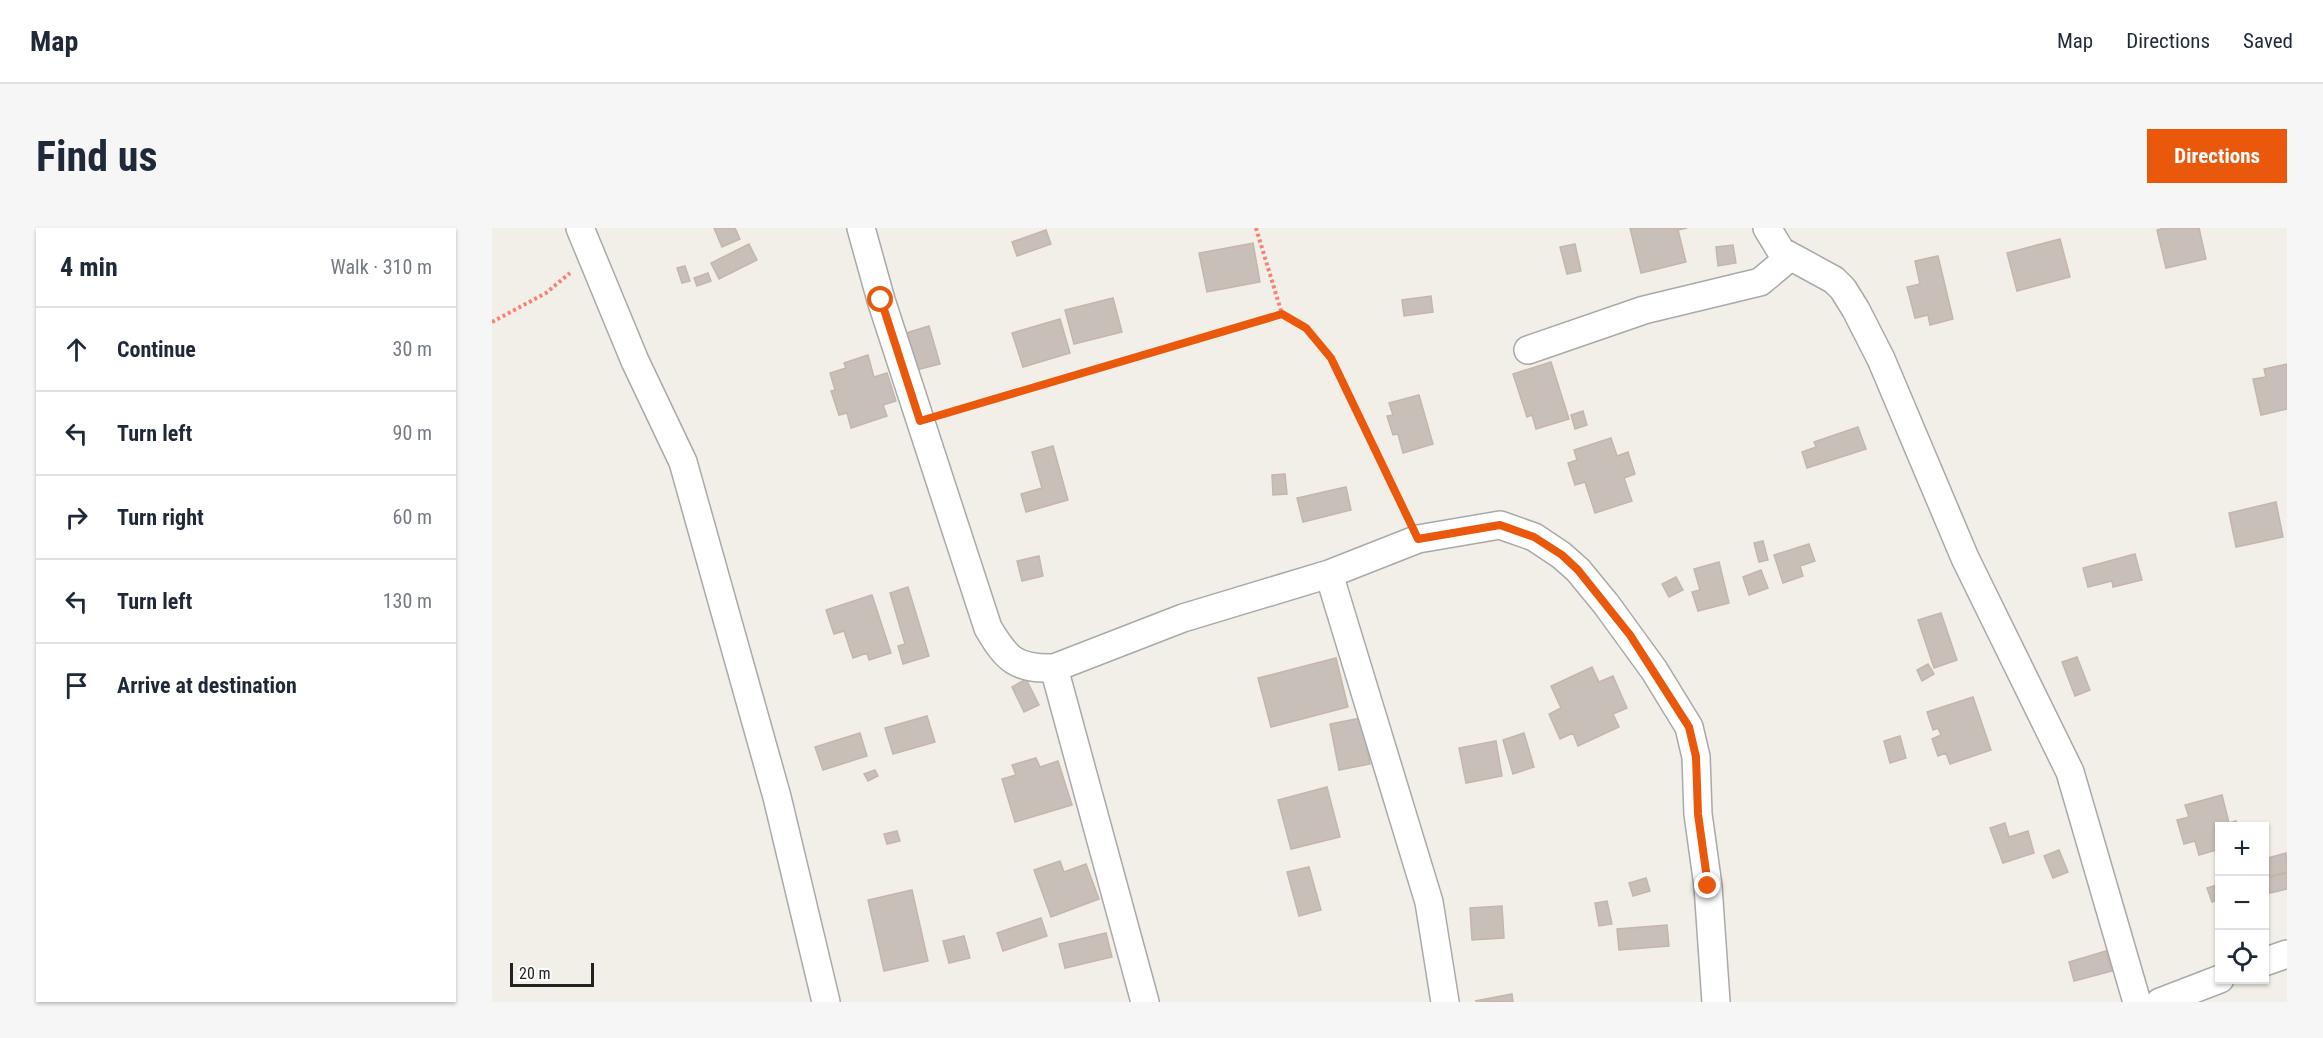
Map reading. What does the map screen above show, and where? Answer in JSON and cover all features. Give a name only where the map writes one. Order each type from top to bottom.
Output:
[{"type":"street","points":[[580,228],[635,361],[683,462],[777,796],[826,1002]]},
{"type":"street","points":[[861,228],[920,421],[988,628],[1002,651],[1028,668],[1054,668],[1184,618],[1329,574],[1418,539],[1500,525],[1534,537],[1562,555],[1578,570],[1630,635],[1689,727],[1696,757],[1698,814],[1708,886],[1716,1002]]},
{"type":"street","points":[[1767,228],[1781,251],[1834,280],[1843,289],[1857,310],[1881,359],[1965,558],[2070,772],[2113,911],[2137,1002]]},
{"type":"street","points":[[1528,350],[1644,310],[1760,282],[1790,257]]},
{"type":"street","points":[[1329,574],[1429,902],[1445,1002]]},
{"type":"street","points":[[1054,668],[1145,1002]]},
{"type":"street","points":[[2269,961],[2287,954]]},
{"type":"street","points":[[2160,1002],[2215,981]]},
{"type":"path","points":[[1256,228],[1282,314],[1306,328],[1331,358],[1418,539]]},
{"type":"path","points":[[492,322],[546,293],[591,255]]},
{"type":"path","points":[[920,421],[1282,314]]},
{"type":"building","points":[[714,228],[735,228],[740,239],[722,247]]},
{"type":"building","points":[[1630,228],[1687,228],[1678,230],[1686,262],[1641,273]]},
{"type":"building","points":[[2199,228],[2206,259],[2166,268],[2157,230]]},
{"type":"building","points":[[1046,230],[1051,244],[1017,256],[1012,242]]},
{"type":"building","points":[[2060,239],[2070,277],[2017,291],[2007,253]]},
{"type":"building","points":[[1253,243],[1260,282],[1207,292],[1199,253]]},
{"type":"building","points":[[749,244],[757,260],[719,279],[711,263]]},
{"type":"building","points":[[1575,244],[1581,271],[1567,274],[1560,247]]},
{"type":"building","points":[[1733,245],[1736,263],[1718,266],[1716,247]]},
{"type":"building","points":[[1938,256],[1953,319],[1930,325],[1928,315],[1915,318],[1907,287],[1920,284],[1915,261]]},
{"type":"building","points":[[685,266],[690,281],[682,283],[677,268]]},
{"type":"building","points":[[708,273],[711,281],[697,286],[694,278]]},
{"type":"building","points":[[1431,296],[1433,312],[1404,316],[1402,300]]},
{"type":"building","points":[[1113,298],[1122,332],[1074,344],[1065,310]]},
{"type":"building","points":[[1060,319],[1070,353],[1023,367],[1012,333]]},
{"type":"building","points":[[929,326],[940,364],[916,370],[906,333]]},
{"type":"building","points":[[868,355],[874,377],[887,373],[896,401],[883,405],[887,416],[851,428],[847,413],[839,415],[831,391],[835,390],[830,373],[846,368],[844,363]]},
{"type":"building","points":[[1551,362],[1569,419],[1536,429],[1532,415],[1527,417],[1513,374]]},
{"type":"building","points":[[2287,364],[2287,409],[2261,415],[2253,379],[2266,377],[2264,369]]},
{"type":"building","points":[[1419,395],[1433,444],[1403,453],[1398,434],[1393,435],[1387,416],[1393,415],[1389,403]]},
{"type":"building","points":[[1583,411],[1587,425],[1575,429],[1571,415]]},
{"type":"building","points":[[1858,427],[1866,449],[1807,468],[1802,452],[1816,447],[1814,442]]},
{"type":"building","points":[[1611,438],[1617,456],[1628,452],[1635,474],[1624,478],[1632,501],[1595,513],[1585,482],[1575,485],[1568,463],[1577,460],[1574,450]]},
{"type":"building","points":[[1053,446],[1068,500],[1026,512],[1021,494],[1042,488],[1032,452]]},
{"type":"building","points":[[1285,474],[1287,494],[1273,495],[1272,475]]},
{"type":"building","points":[[1346,487],[1351,510],[1303,522],[1297,498]]},
{"type":"building","points":[[2276,502],[2283,537],[2236,547],[2229,513]]},
{"type":"building","points":[[1763,541],[1768,560],[1759,562],[1754,543]]},
{"type":"building","points":[[1809,544],[1815,561],[1800,566],[1803,576],[1783,583],[1774,555]]},
{"type":"building","points":[[2135,554],[2142,580],[2113,587],[2112,581],[2088,587],[2083,568]]},
{"type":"building","points":[[1039,556],[1043,576],[1022,581],[1017,561]]},
{"type":"building","points":[[1719,562],[1729,603],[1698,611],[1692,592],[1700,590],[1694,569]]},
{"type":"building","points":[[1761,570],[1768,588],[1749,595],[1743,577]]},
{"type":"building","points":[[1676,577],[1683,590],[1669,597],[1662,584]]},
{"type":"building","points":[[908,587],[929,656],[903,664],[898,646],[905,644],[890,593]]},
{"type":"building","points":[[872,595],[891,653],[869,660],[867,653],[853,658],[844,631],[834,634],[826,610]]},
{"type":"building","points":[[1941,613],[1957,660],[1934,668],[1918,620]]},
{"type":"building","points":[[2077,657],[2090,690],[2075,696],[2062,662]]},
{"type":"building","points":[[1336,658],[1348,707],[1271,727],[1258,678]]},
{"type":"building","points":[[1928,664],[1934,674],[1922,681],[1917,670]]},
{"type":"building","points":[[1592,667],[1599,682],[1613,676],[1627,708],[1613,714],[1619,727],[1578,746],[1573,733],[1560,739],[1549,714],[1561,708],[1551,686]]},
{"type":"building","points":[[1026,679],[1039,705],[1024,712],[1012,687]]},
{"type":"building","points":[[1973,697],[1991,750],[1950,764],[1946,753],[1938,756],[1932,739],[1941,735],[1938,728],[1933,730],[1927,712]]},
{"type":"building","points":[[927,716],[935,742],[893,754],[885,728]]},
{"type":"building","points":[[1361,718],[1370,764],[1339,770],[1330,724]]},
{"type":"building","points":[[860,733],[867,756],[823,770],[815,747]]},
{"type":"building","points":[[1524,733],[1534,767],[1513,774],[1503,740]]},
{"type":"building","points":[[1900,736],[1906,758],[1890,763],[1884,741]]},
{"type":"building","points":[[1496,741],[1502,776],[1466,783],[1459,748]]},
{"type":"building","points":[[1036,758],[1040,767],[1058,761],[1072,805],[1015,822],[1002,779],[1016,775],[1012,765]]},
{"type":"building","points":[[875,770],[878,776],[868,781],[864,774]]},
{"type":"building","points":[[1327,787],[1340,837],[1291,849],[1278,800]]},
{"type":"building","points":[[2222,795],[2229,822],[2215,822],[2215,850],[2199,855],[2195,841],[2184,844],[2177,820],[2189,817],[2185,805]]},
{"type":"building","points":[[2005,823],[2009,837],[2028,831],[2034,853],[2003,863],[1990,828]]},
{"type":"building","points":[[897,831],[900,841],[887,844],[884,834]]},
{"type":"building","points":[[2059,850],[2068,872],[2053,878],[2044,856]]},
{"type":"building","points":[[2286,853],[2287,872],[2269,877],[2269,858]]},
{"type":"building","points":[[1060,861],[1064,872],[1086,864],[1099,899],[1051,917],[1034,870]]},
{"type":"building","points":[[1309,867],[1321,910],[1299,916],[1287,872]]},
{"type":"building","points":[[2287,873],[2287,889],[2270,893],[2269,877]]},
{"type":"building","points":[[1646,878],[1650,891],[1633,896],[1629,883]]},
{"type":"building","points":[[2215,886],[2215,901],[2212,902],[2207,888]]},
{"type":"building","points":[[912,890],[928,961],[884,971],[868,900]]},
{"type":"building","points":[[1607,901],[1612,924],[1599,926],[1595,903]]},
{"type":"building","points":[[1502,906],[1504,938],[1472,940],[1470,908]]},
{"type":"building","points":[[1041,918],[1047,936],[1003,951],[997,933]]},
{"type":"building","points":[[1667,925],[1669,946],[1619,950],[1617,929]]},
{"type":"building","points":[[1106,933],[1112,957],[1065,968],[1059,944]]},
{"type":"building","points":[[964,936],[970,958],[949,963],[943,941]]},
{"type":"building","points":[[2106,951],[2112,971],[2074,981],[2069,962]]},
{"type":"building","points":[[1512,994],[1513,1002],[1475,1001]]},
{"type":"route","points":[[881,300],[920,421],[1282,314],[1306,328],[1331,358],[1418,539],[1500,525],[1534,537],[1562,555],[1578,570],[1630,635],[1689,727],[1696,757],[1698,814],[1708,886]]}]
